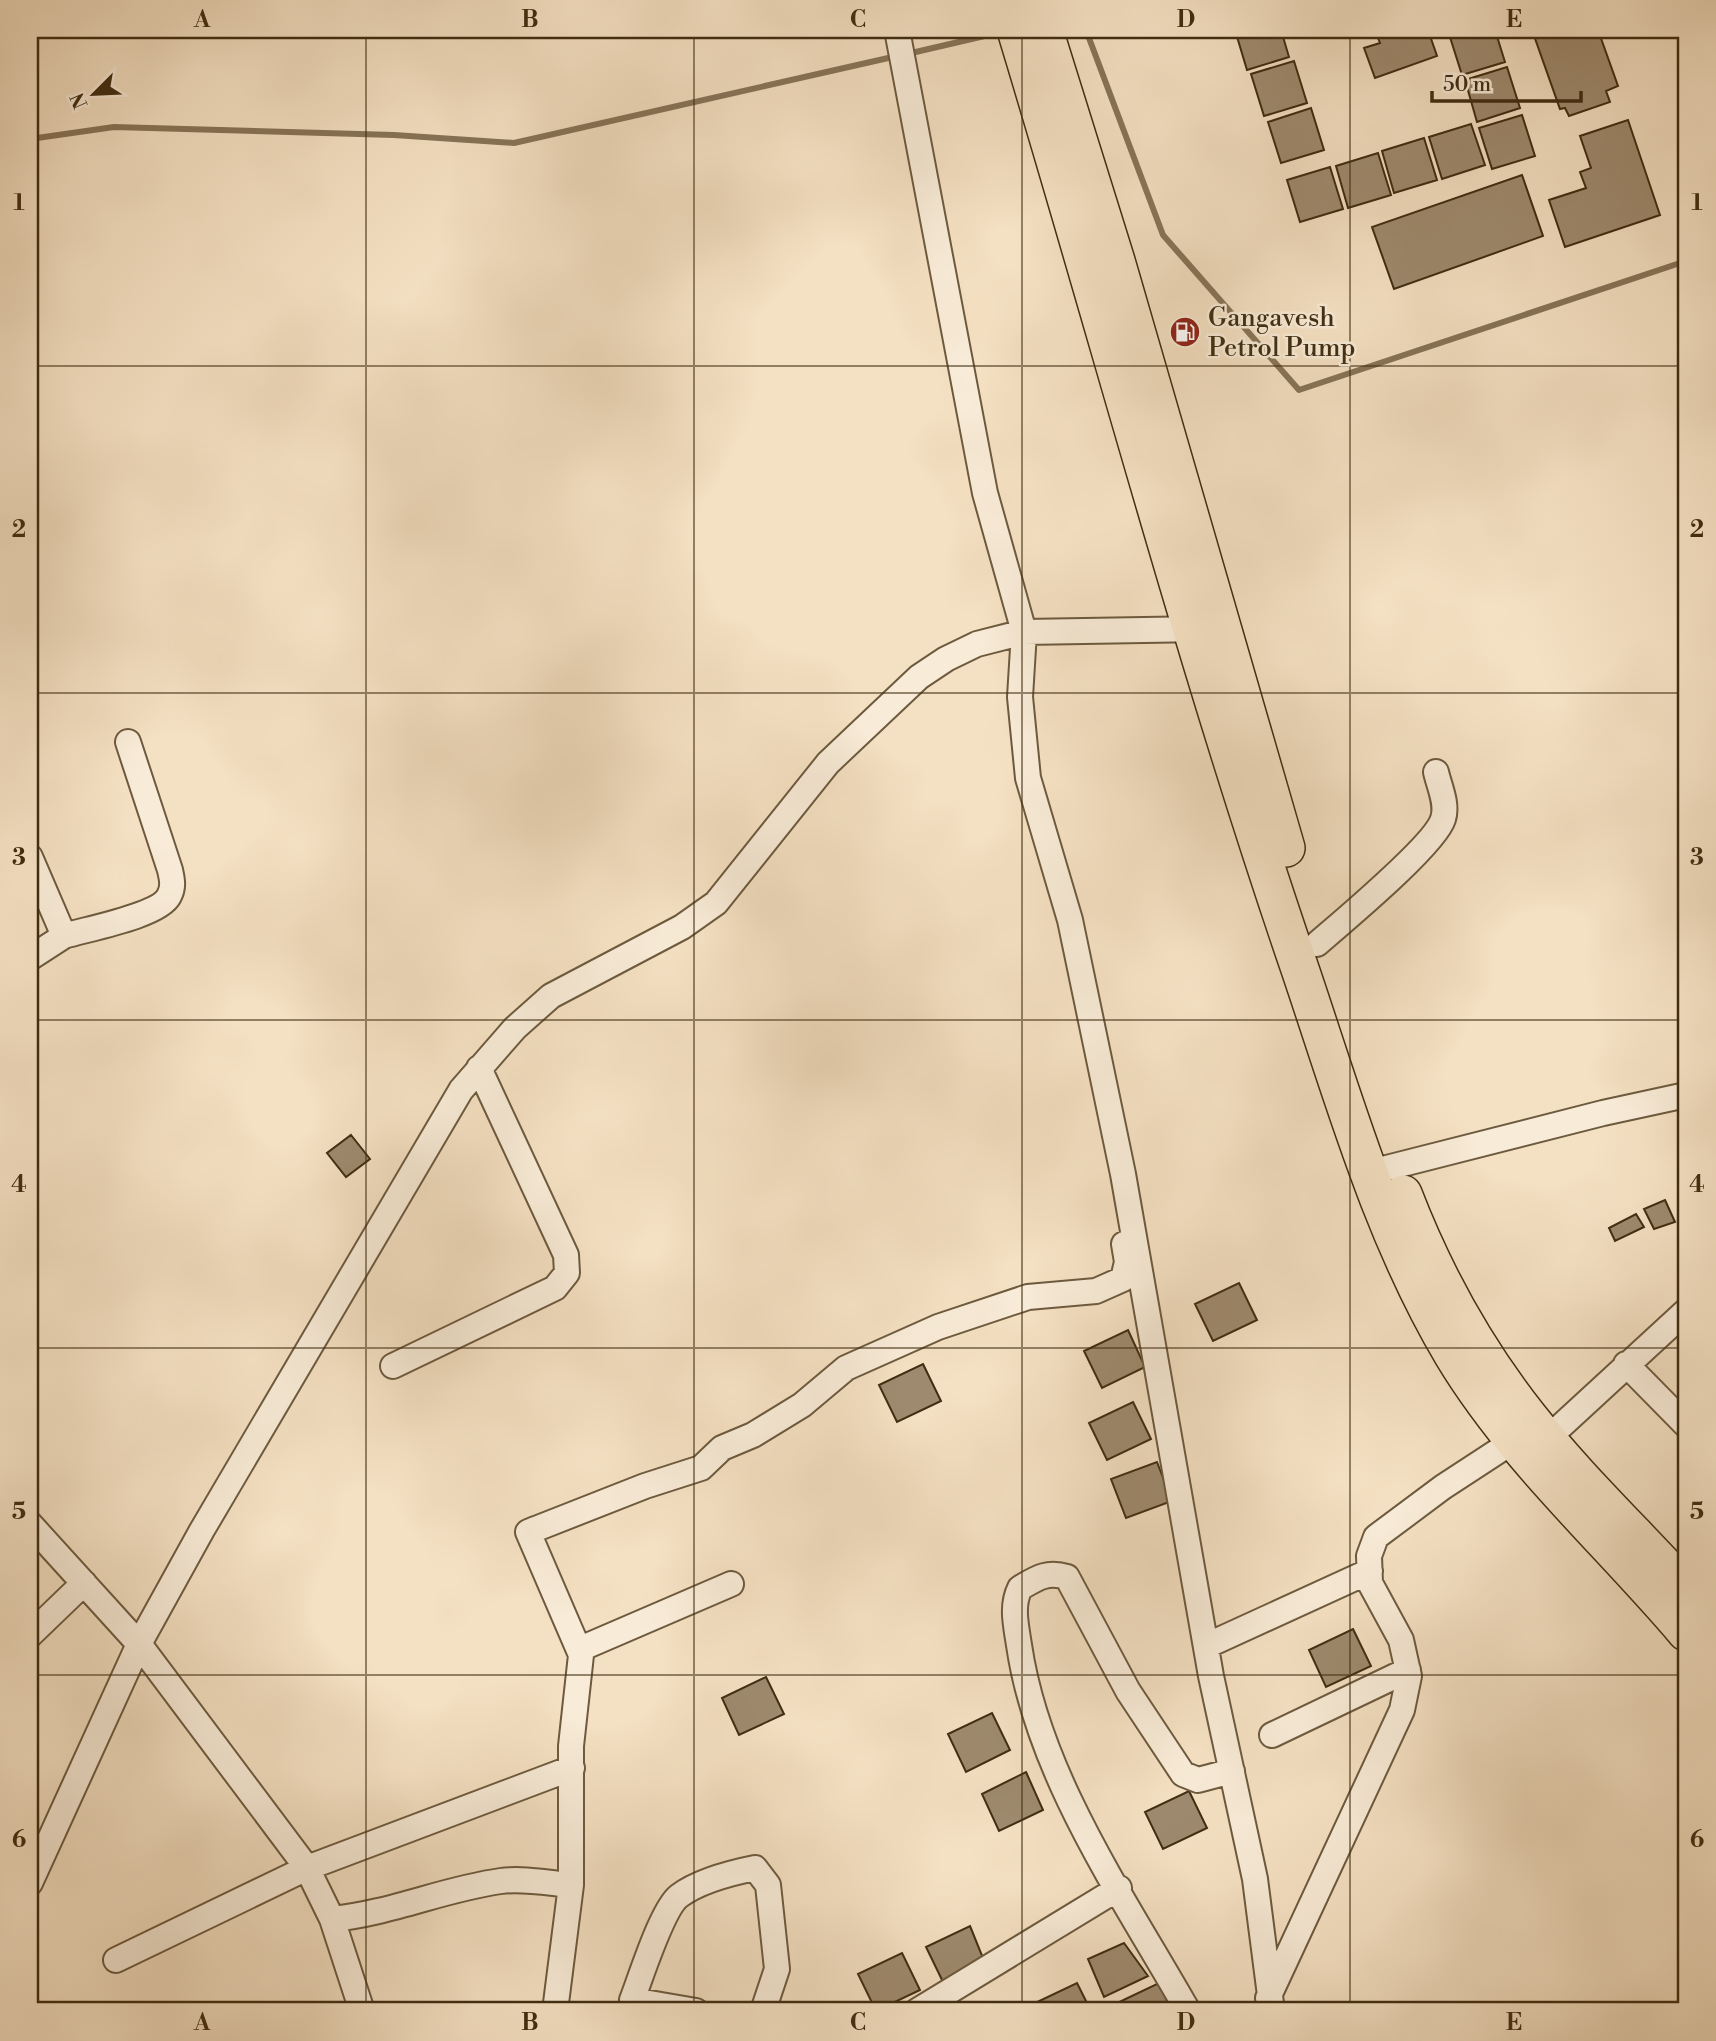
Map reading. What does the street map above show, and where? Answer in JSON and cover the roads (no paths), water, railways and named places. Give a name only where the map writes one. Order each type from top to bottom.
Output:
[{"type":"highway","points":[[1016,30],[1093,284],[1207,629],[1277,821],[1317,944],[1381,1169]]},
{"type":"highway","points":[[1044,30],[1207,629],[1271,886],[1381,1169],[1532,1439],[1686,1632]]},
{"type":"highway","points":[[1532,1439],[1686,1589]]},
{"type":"street","points":[[897,30],[985,493],[1024,632],[1020,697],[1028,778],[1070,920],[1122,1174],[1206,1646],[1255,1878],[1268,2007]]},
{"type":"street","points":[[30,1883],[139,1644],[202,1530],[461,1090],[515,1028],[551,996],[589,973],[682,927],[716,903],[828,762],[919,677],[977,644],[1024,632],[1207,629]]},
{"type":"street","points":[[30,958],[64,936],[151,910],[169,898],[173,887],[170,870],[128,742]]},
{"type":"street","points":[[1317,944],[1368,901],[1434,834],[1443,820],[1445,807],[1436,772]]},
{"type":"street","points":[[30,857],[64,936]]},
{"type":"street","points":[[393,1366],[555,1288],[567,1273],[566,1255],[479,1068]]},
{"type":"street","points":[[1381,1169],[1686,1095]]},
{"type":"street","points":[[555,2011],[571,1885],[571,1746],[582,1665],[580,1649],[532,1530],[645,1486],[701,1468],[722,1448],[753,1435],[802,1405],[846,1368],[938,1327],[1028,1297],[1096,1291],[1123,1279],[1127,1262],[1119,1198],[1122,1174]]},
{"type":"street","points":[[1268,2007],[1402,1710],[1408,1670],[1401,1640],[1370,1583],[1369,1556],[1376,1537],[1443,1487],[1532,1439],[1626,1364],[1686,1311]]},
{"type":"street","points":[[1626,1364],[1686,1425]]},
{"type":"street","points":[[30,1524],[139,1644],[307,1868],[332,1919],[362,2011]]},
{"type":"street","points":[[1206,1646],[1370,1571]]},
{"type":"street","points":[[1188,2011],[1062,1787],[1040,1731],[1023,1672],[1014,1612],[1020,1588],[1040,1576],[1054,1573],[1067,1577],[1115,1669],[1183,1774],[1198,1780],[1232,1771]]},
{"type":"street","points":[[30,1635],[84,1583]]},
{"type":"street","points":[[580,1649],[730,1584]]},
{"type":"street","points":[[1272,1735],[1408,1670]]},
{"type":"street","points":[[116,1960],[307,1868],[572,1768]]},
{"type":"street","points":[[696,2011],[632,2006],[668,1909],[678,1896],[723,1876],[755,1868],[768,1885],[777,1969],[763,2011]]},
{"type":"street","points":[[332,1919],[368,1916],[472,1886],[505,1881],[571,1885]]},
{"type":"street","points":[[917,2011],[1119,1888]]},
{"type":"waterway","points":[[1086,30],[1163,235],[1299,390],[1686,261]]},
{"type":"waterway","points":[[907,54],[1006,31]]},
{"type":"waterway","points":[[30,139],[114,127],[394,135],[514,143],[897,56]]},
{"type":"place","name":"Gangavesh Petrol Pump","points":[[1185,332]]}]
